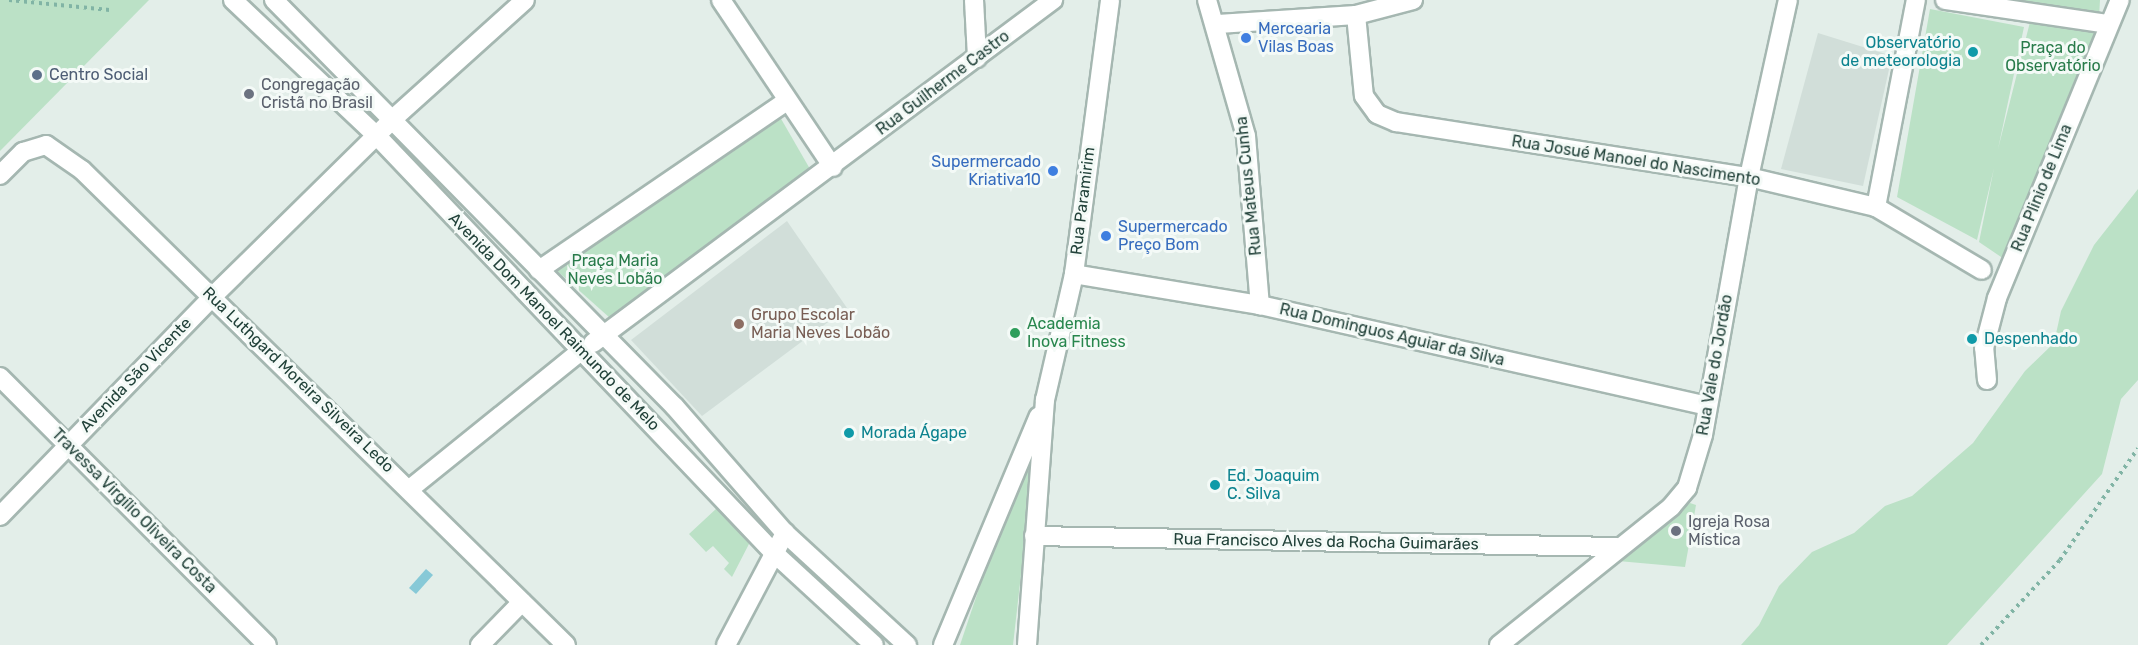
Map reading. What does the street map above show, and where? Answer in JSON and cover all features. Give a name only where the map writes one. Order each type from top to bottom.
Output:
[{"type":"street","name":"Avenida Dom Manoel Raimundo de Melo","points":[[233,0],[377,136],[581,351],[778,544],[874,645]]},
{"type":"street","name":"Avenida Dom Manoel Raimundo de Melo","points":[[274,0],[394,118],[539,270],[675,407],[778,544],[907,645]]},
{"type":"street","name":"Avenida São Vicente","points":[[0,516],[212,297],[394,118],[525,0]]},
{"type":"street","points":[[411,488],[581,351],[833,167],[785,102],[721,0]]},
{"type":"street","points":[[974,0],[977,57]]},
{"type":"street","name":"Rua Guilherme Castro","points":[[833,167],[1053,0]]},
{"type":"street","name":"Rua Paramirim","points":[[1027,645],[1045,400],[1074,274],[1110,0]]},
{"type":"street","name":"Rua Mateus Cunha","points":[[1207,0],[1218,24],[1246,136],[1260,305]]},
{"type":"street","points":[[1218,24],[1356,15],[1413,0]]},
{"type":"street","name":"Rua Vale do Jordão","points":[[1499,645],[1617,547],[1671,507],[1687,488],[1707,406],[1749,177],[1788,0]]},
{"type":"street","points":[[1876,207],[1916,0]]},
{"type":"street","points":[[1945,0],[2004,4],[2108,24]]},
{"type":"street","name":"Rua Plinio de Lima","points":[[1987,380],[1984,348],[1997,298],[2117,1]]},
{"type":"street","name":"Rua Josué Manoel do Nascimento","points":[[1356,15],[1364,96],[1377,114],[1396,122],[1749,177],[1876,207],[1982,270]]},
{"type":"street","points":[[539,270],[785,102]]},
{"type":"street","name":"Rua Luthgard Moreira Silveira Ledo","points":[[0,175],[17,158],[46,145],[82,170],[411,488],[566,645]]},
{"type":"street","name":"Rua Dominguos Aguiar da Silva","points":[[1074,274],[1260,305],[1707,406]]},
{"type":"street","name":"Travessa Virgílio Oliveira Costa","points":[[0,377],[267,645]]},
{"type":"street","name":"Rua Paramirim","points":[[943,645],[1045,400]]},
{"type":"street","name":"Rua Francisco Alves da Rocha Guimarães","points":[[1034,536],[1617,547]]},
{"type":"street","points":[[726,645],[778,544]]},
{"type":"street","points":[[480,645],[522,602]]},
{"type":"path","points":[[9,0],[110,10]]},
{"type":"path","points":[[1980,645],[2060,560],[2138,448]]},
{"type":"shaded area","points":[[1818,33],[1892,56],[1863,186],[1781,169]]},
{"type":"shaded area","name":"Grupo Escolar Maria Neves Lobão","points":[[787,221],[847,308],[702,416],[631,340]]},
{"type":"green space","name":"Centro Social","points":[[0,0],[149,0],[0,151]]},
{"type":"green space","name":"Praça do Observatório","points":[[2018,0],[2100,0],[2099,18],[2070,11]]},
{"type":"green space","points":[[1930,9],[2024,27],[1998,149],[2031,18],[2095,32],[2007,261],[1979,242],[1994,168],[1977,240],[1897,197]]},
{"type":"green space","name":"Praça Maria Neves Lobão","points":[[780,117],[810,169],[610,318],[555,269]]},
{"type":"green space","points":[[2138,189],[2138,380],[2121,399],[2102,474],[1947,645],[1741,645],[1759,625],[1779,586],[1812,552],[1854,533],[1885,506],[1912,496],[1973,443],[2025,371],[2054,343],[2061,311],[2094,245]]},
{"type":"green space","points":[[1040,407],[1013,645],[960,645]]},
{"type":"green space","points":[[1690,503],[1696,505],[1685,567],[1618,561]]},
{"type":"green space","points":[[717,508],[750,542],[732,577],[724,569],[729,563],[713,546],[706,552],[689,534]]},
{"type":"water","points":[[426,569],[433,575],[416,594],[409,588]]},
{"type":"place","name":"Mercearia Vilas Boas","points":[[1246,38]]},
{"type":"place","name":"Observatório de meteorologia","points":[[1973,52]]},
{"type":"place","name":"Centro Social","points":[[37,75]]},
{"type":"place","name":"Congregação Cristã no Brasil","points":[[249,94]]},
{"type":"place","name":"Supermercado Kriativa10","points":[[1053,171]]},
{"type":"place","name":"Supermercado Preço Bom","points":[[1106,236]]},
{"type":"place","name":"Grupo Escolar Maria Neves Lobão","points":[[739,324]]},
{"type":"place","name":"Academia Inova Fitness","points":[[1015,333]]},
{"type":"place","name":"Despenhado","points":[[1972,339]]},
{"type":"place","name":"Morada Ágape","points":[[849,433]]},
{"type":"place","name":"Ed. Joaquim C. Silva","points":[[1215,485]]},
{"type":"place","name":"Igreja Rosa Mística","points":[[1676,531]]}]
